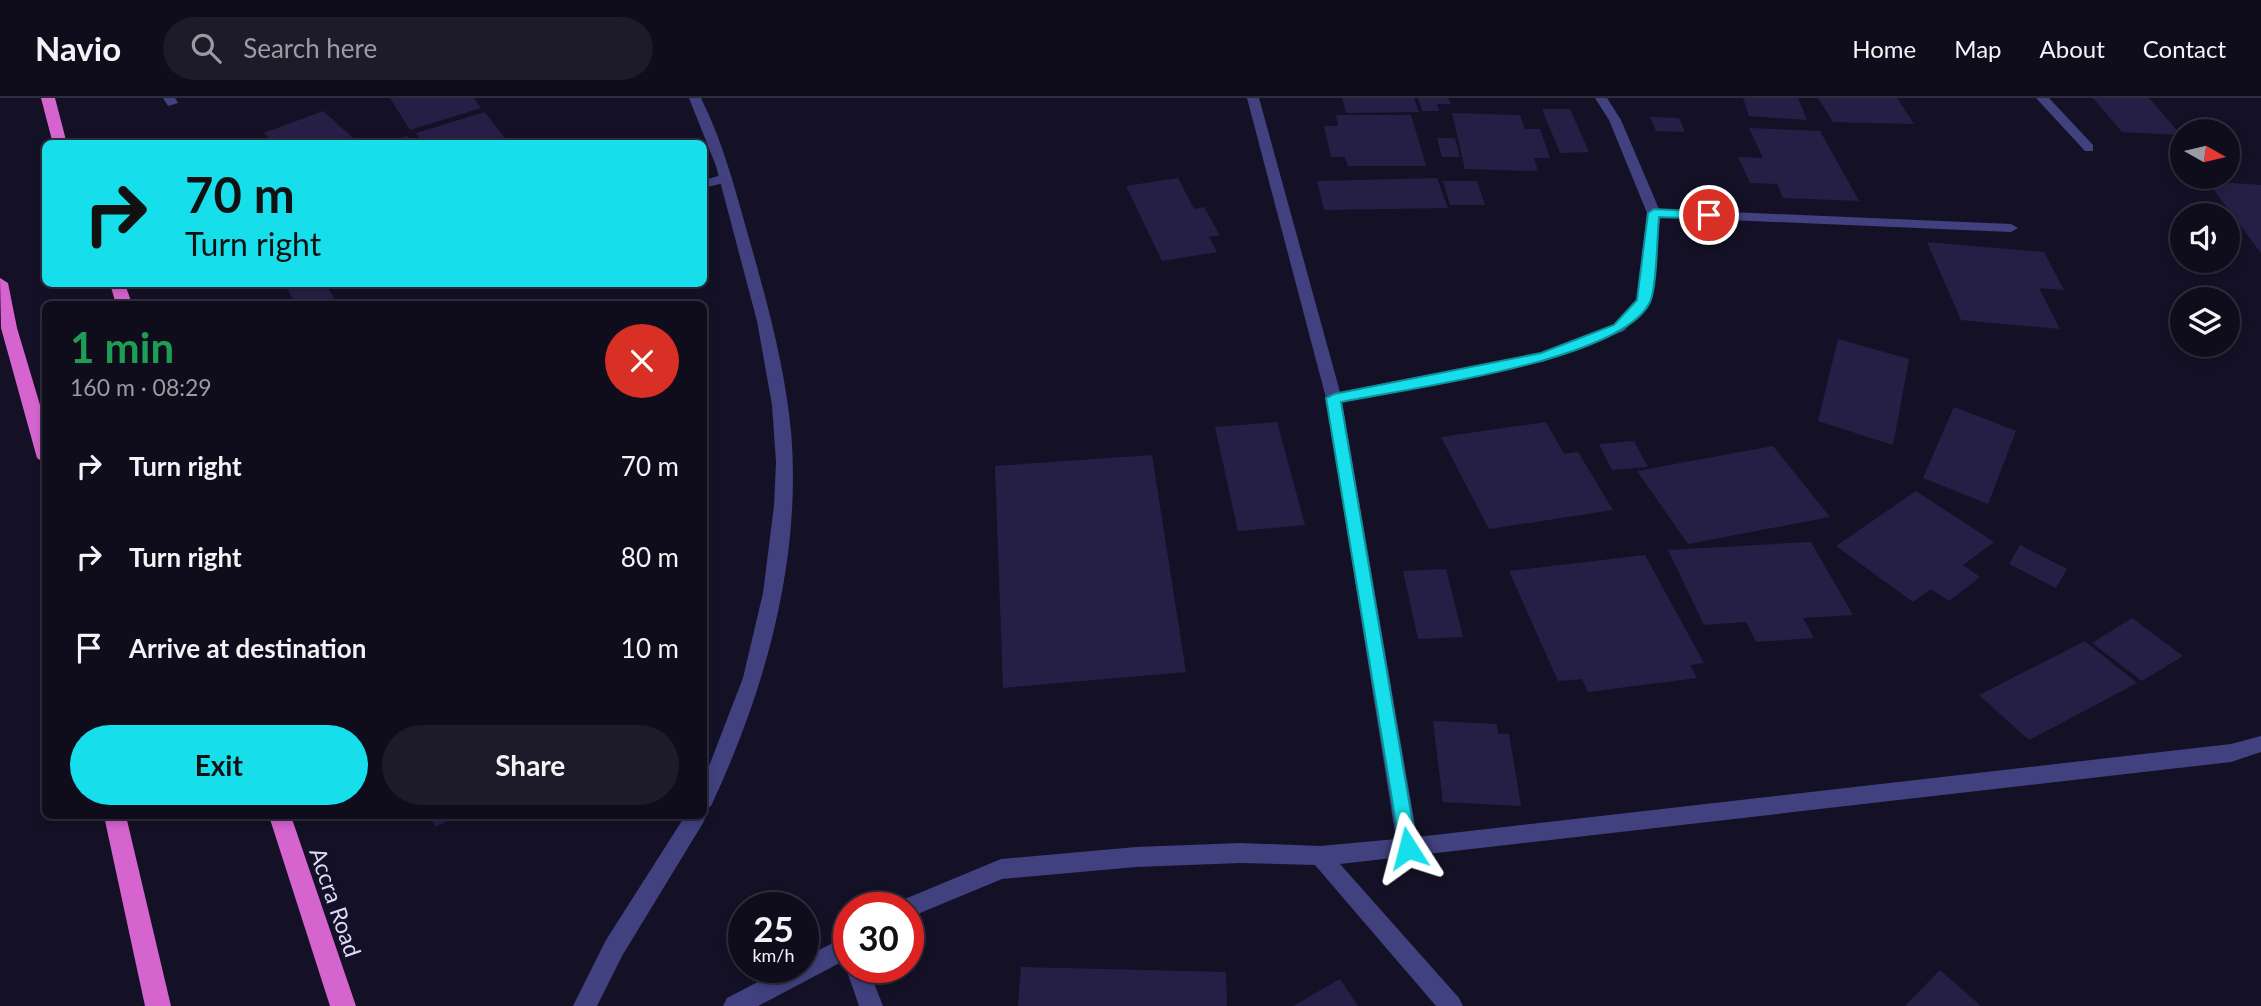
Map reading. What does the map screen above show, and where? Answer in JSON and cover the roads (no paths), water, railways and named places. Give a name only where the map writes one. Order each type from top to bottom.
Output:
[{"type":"highway","points":[[48,98],[59,140]]},
{"type":"highway","points":[[0,283],[9,328],[42,444]]},
{"type":"highway","points":[[116,819],[158,1006]]},
{"type":"highway","name":"Accra Road","points":[[281,819],[343,1006]]},
{"type":"street","points":[[695,98],[712,128],[773,363],[784,461],[775,589],[749,686],[722,764],[707,794]]},
{"type":"street","points":[[1253,98],[1334,398],[1408,848]]},
{"type":"street","points":[[1334,398],[1544,357],[1619,328],[1644,301],[1654,213],[1615,120],[1601,98]]},
{"type":"street","points":[[2042,98],[2089,148]]},
{"type":"street","points":[[707,183],[726,178]]},
{"type":"street","points":[[1654,213],[2011,228]]},
{"type":"street","points":[[924,901],[1001,869],[1136,857],[1241,853],[1320,856],[1408,848],[2231,753],[2261,744]]},
{"type":"street","points":[[584,1006],[614,948],[694,819]]},
{"type":"street","points":[[1320,856],[1451,1006]]},
{"type":"street","points":[[735,1006],[833,954]]},
{"type":"street","points":[[863,983],[871,1006]]}]
